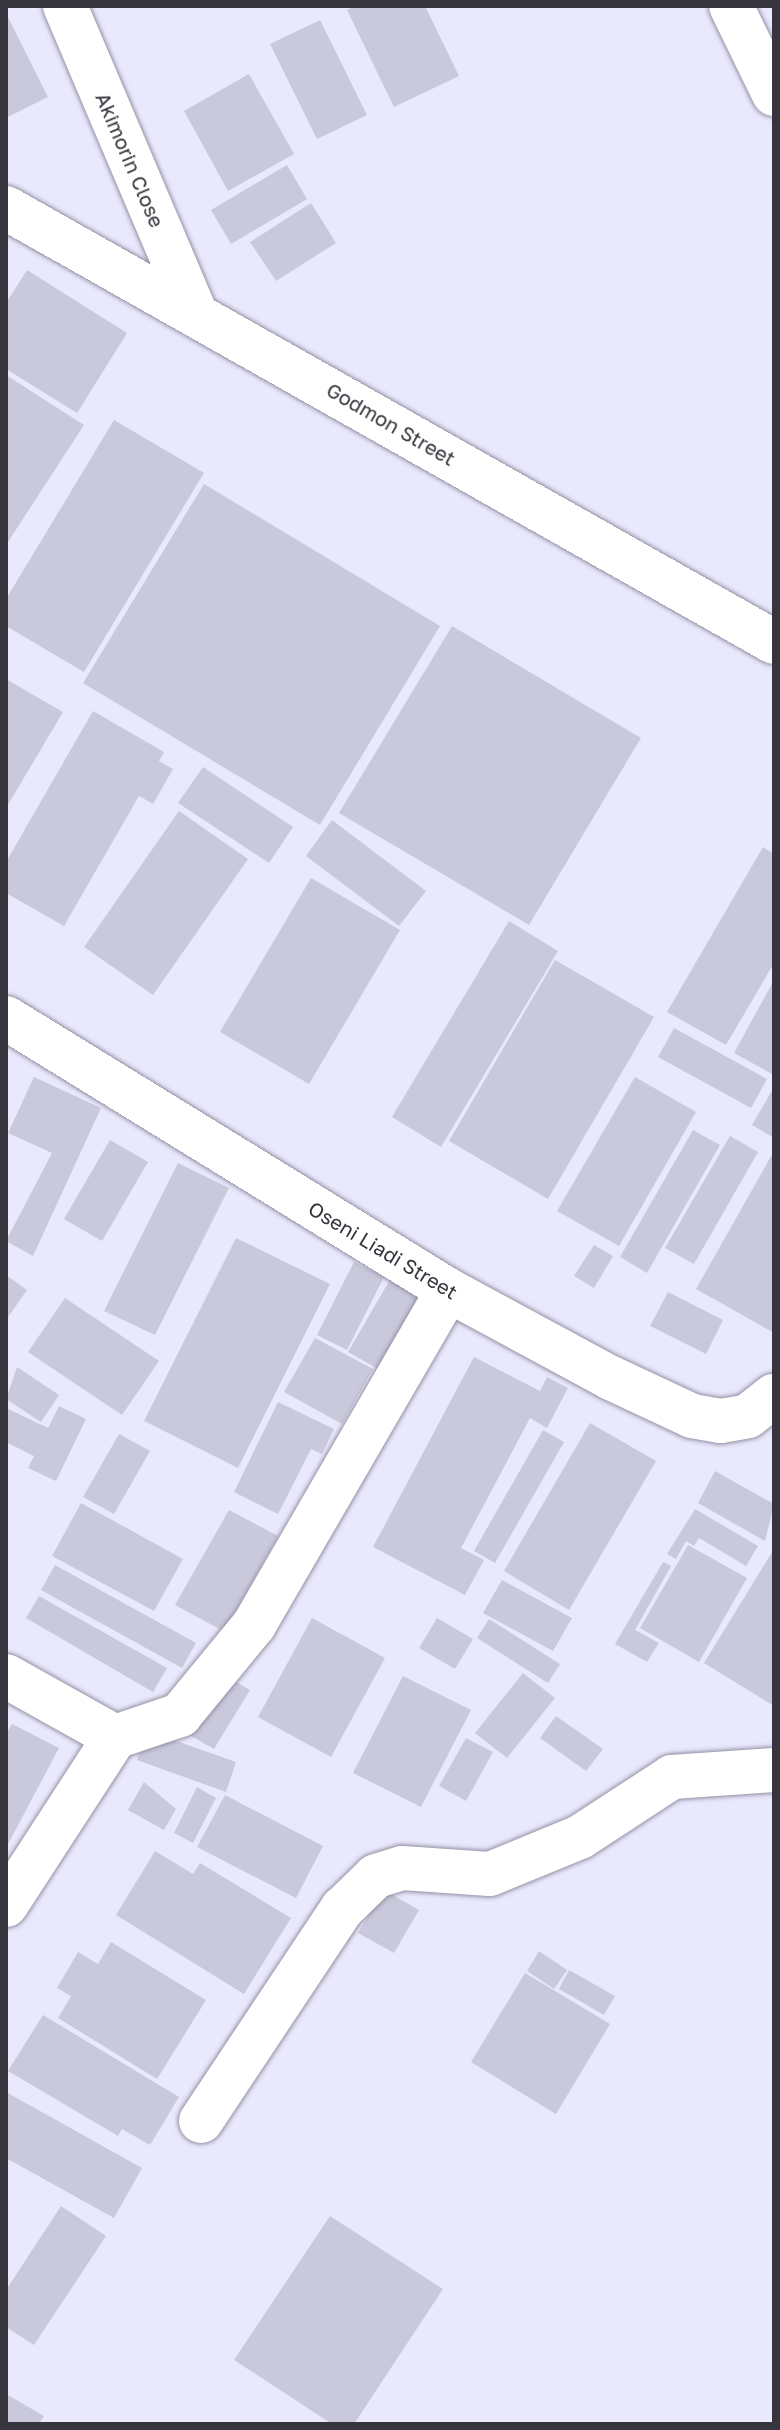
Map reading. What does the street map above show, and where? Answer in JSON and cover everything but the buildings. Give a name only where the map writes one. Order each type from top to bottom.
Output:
[{"type":"street","name":"Akimorin Close","points":[[65,6],[195,313]]},
{"type":"street","points":[[731,6],[774,94]]},
{"type":"street","name":"Godmon Street","points":[[6,208],[774,642]]},
{"type":"street","name":"Oseni Liadi Street","points":[[6,1018],[448,1290],[692,1416],[748,1416],[774,1396]]},
{"type":"street","points":[[6,1905],[115,1737],[180,1715],[254,1625],[448,1290]]},
{"type":"street","points":[[6,1676],[115,1737]]},
{"type":"street","points":[[201,2121],[342,1909],[376,1876],[402,1868],[490,1874],[569,1843],[672,1777],[774,1770]]}]
